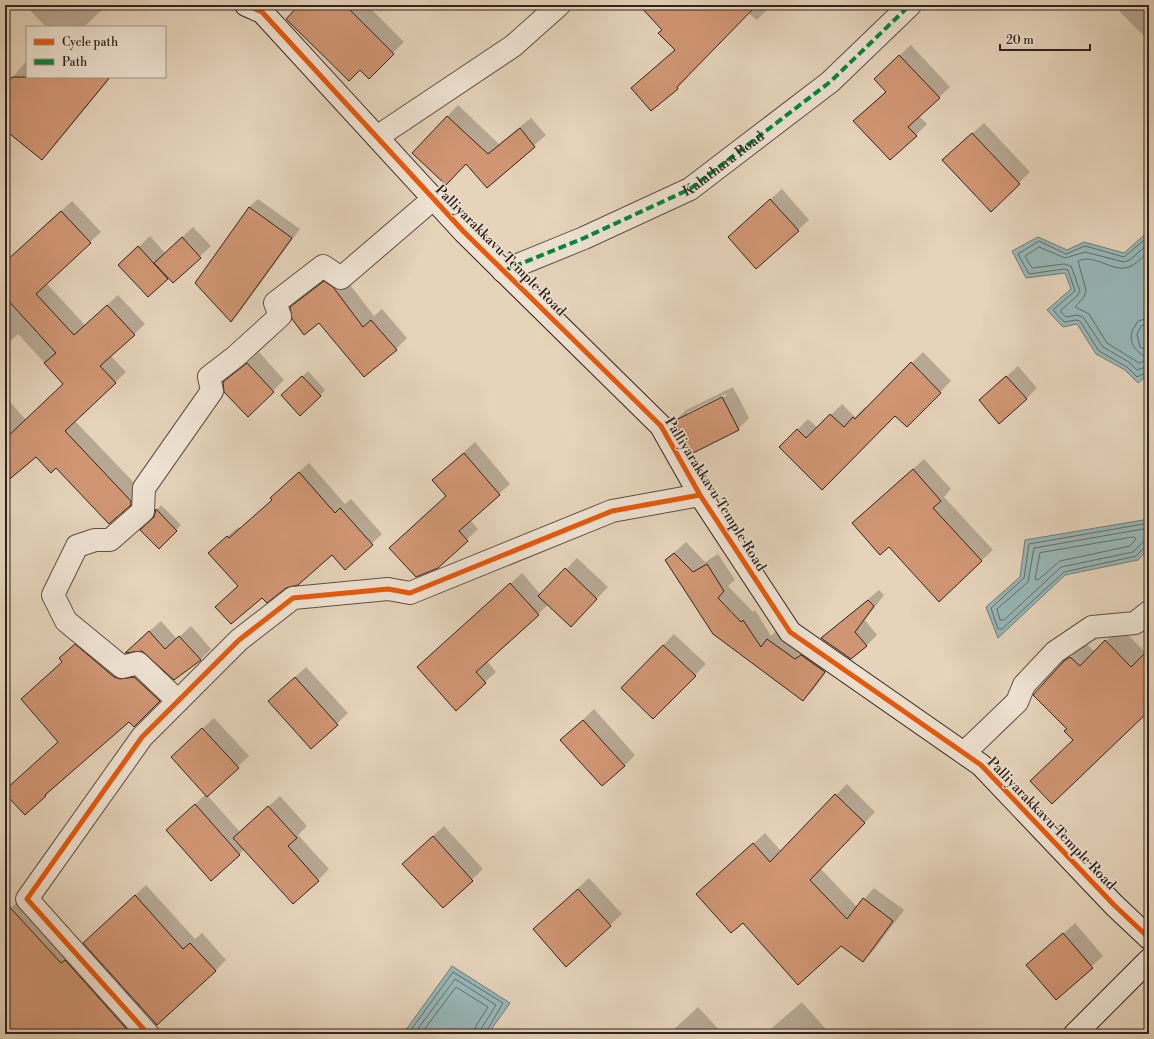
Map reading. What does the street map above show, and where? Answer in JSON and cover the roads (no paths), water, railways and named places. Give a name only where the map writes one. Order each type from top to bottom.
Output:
[{"type":"street","name":"Palliyarakkavu Temple Road","points":[[246,5],[262,12],[433,199],[503,271],[661,426],[700,495],[790,632],[981,765],[1114,905],[1149,938]]},
{"type":"street","points":[[377,137],[513,46],[559,5]]},
{"type":"street","name":"Kalathara Road","points":[[503,271],[584,238],[690,189],[830,82],[910,5]]},
{"type":"street","points":[[178,701],[138,663],[122,667],[66,621],[53,595],[77,546],[96,540],[110,540],[142,511],[144,488],[212,391],[209,377],[235,357],[280,316],[275,303],[323,266],[341,278],[433,199]]},
{"type":"street","points":[[148,1034],[27,899],[142,737],[239,640],[293,598],[388,589],[410,593],[612,511],[700,495]]},
{"type":"street","points":[[964,753],[1017,702],[1024,685],[1055,652],[1092,626],[1135,623],[1149,612]]},
{"type":"street","points":[[1075,1034],[1149,960]]},
{"type":"water","points":[[1149,231],[1149,331],[1146,335],[1149,353],[1149,374],[1138,383],[1125,370],[1096,354],[1077,324],[1063,327],[1047,310],[1071,289],[1065,273],[1026,278],[1012,251],[1038,237],[1067,250],[1084,242],[1124,253]]},
{"type":"water","points":[[1149,519],[1149,548],[1138,560],[1065,575],[998,638],[986,607],[1020,577],[1025,540]]},
{"type":"water","points":[[452,966],[510,1003],[488,1034],[403,1034]]}]
